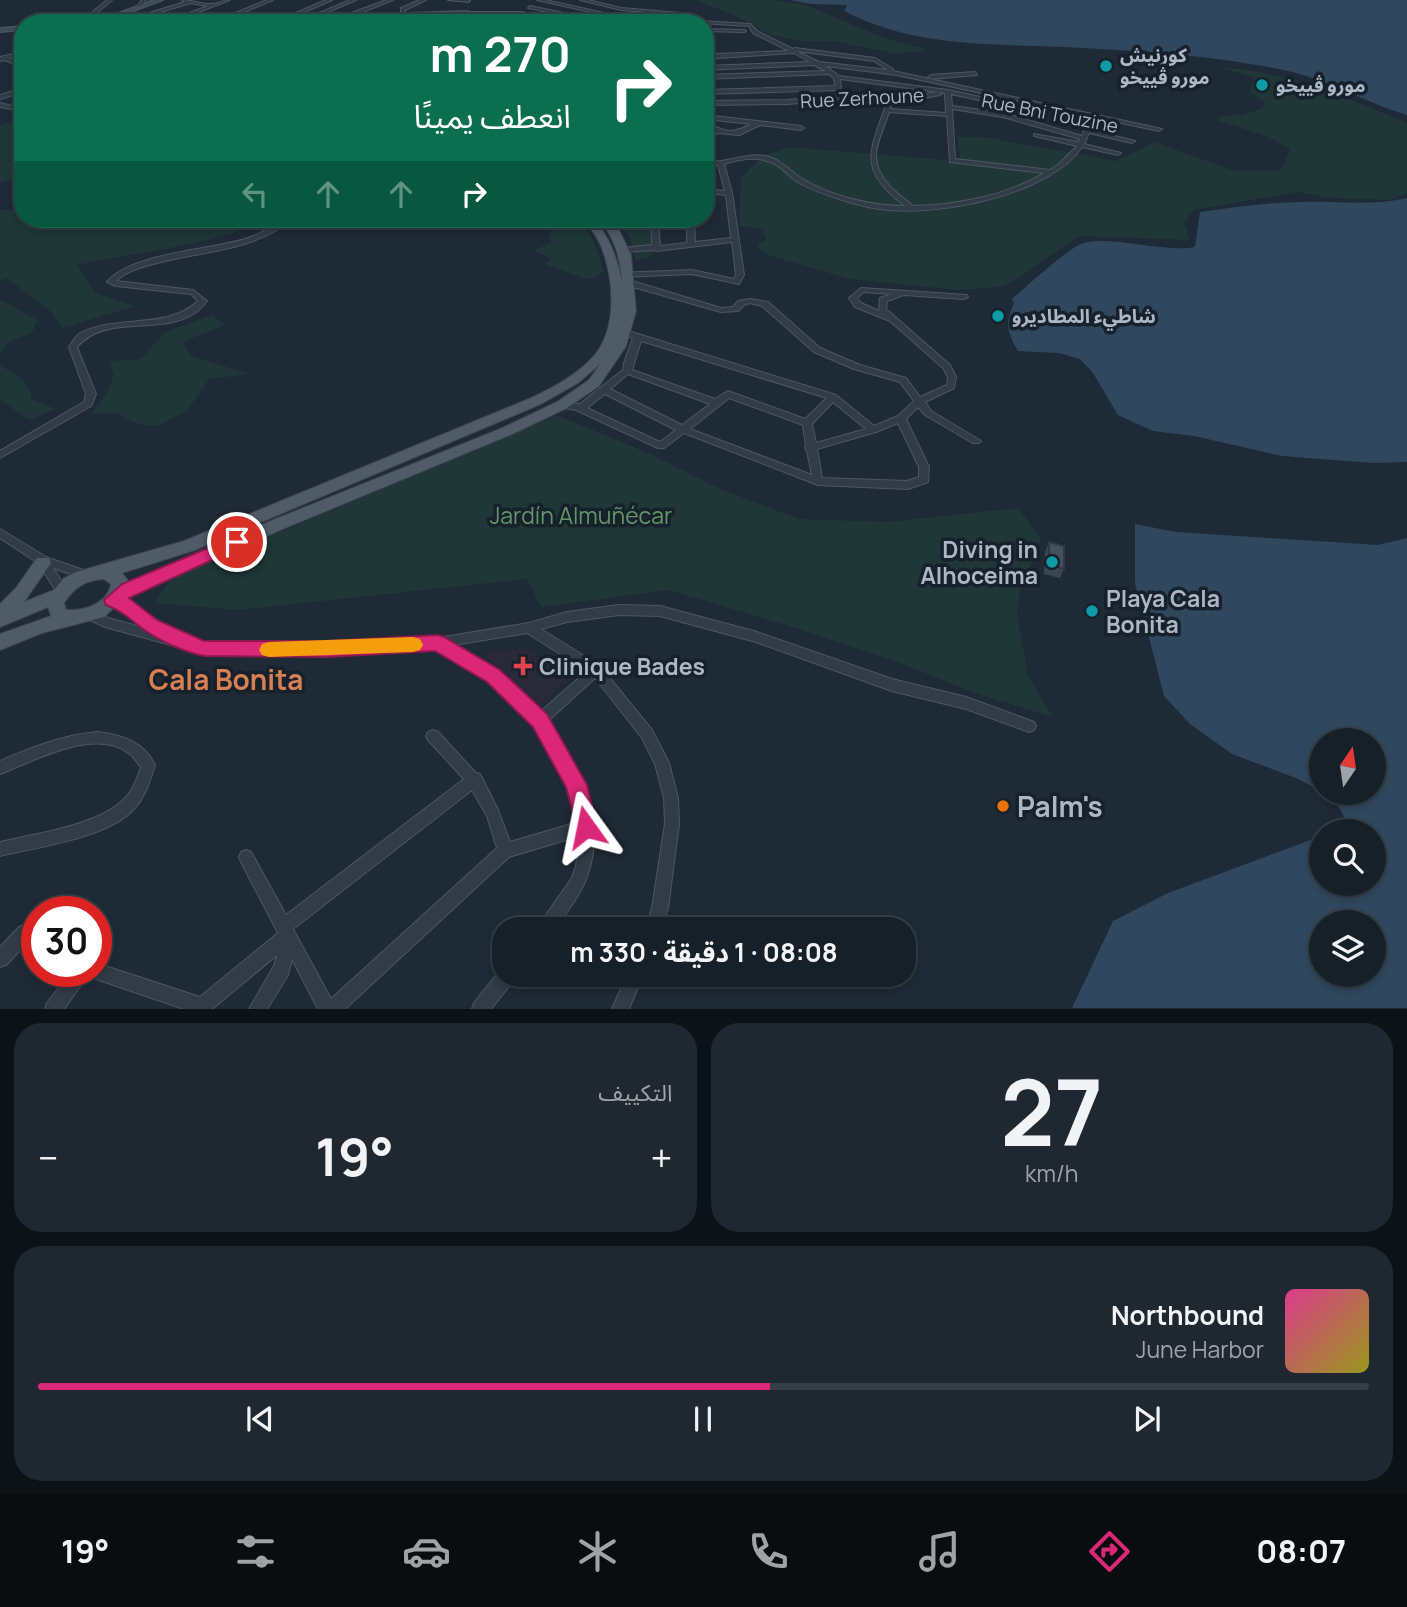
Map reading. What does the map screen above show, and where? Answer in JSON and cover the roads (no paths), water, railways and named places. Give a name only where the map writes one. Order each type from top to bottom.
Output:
[{"type":"main road","points":[[0,617],[60,593],[85,575],[104,572],[189,545],[556,391],[593,364],[612,335],[624,278],[598,228]]},
{"type":"main road","points":[[0,642],[39,626],[83,616],[115,598],[279,524],[505,432],[562,405],[594,383],[632,335],[623,250],[612,228]]},
{"type":"main road","points":[[0,617],[22,593],[42,561]]},
{"type":"main road","points":[[104,572],[112,573],[120,582],[115,598]]},
{"type":"main road","points":[[60,593],[55,603],[60,615],[83,616]]},
{"type":"street","points":[[94,14],[110,0]]},
{"type":"street","points":[[138,7],[144,0]]},
{"type":"street","points":[[117,14],[160,0]]},
{"type":"street","points":[[148,14],[190,0],[241,11]]},
{"type":"street","points":[[188,14],[228,0]]},
{"type":"street","points":[[233,14],[271,0]]},
{"type":"street","points":[[297,14],[330,0]]},
{"type":"street","points":[[319,14],[354,0]]},
{"type":"street","points":[[361,14],[391,0]]},
{"type":"street","points":[[403,14],[403,9],[424,0]]},
{"type":"street","points":[[450,0],[469,1],[464,10],[469,14],[526,14]]},
{"type":"street","points":[[522,13],[539,0],[604,14]]},
{"type":"street","points":[[582,0],[621,9],[680,14]]},
{"type":"street","points":[[530,6],[562,14]]},
{"type":"street","points":[[619,14],[621,9]]},
{"type":"street","points":[[714,23],[748,25],[755,32],[831,72],[837,82]]},
{"type":"street","points":[[714,30],[755,32]]},
{"type":"street","points":[[786,48],[874,60],[897,73]]},
{"type":"street","points":[[714,57],[794,52]]},
{"type":"street","points":[[714,67],[814,63],[897,73],[1159,128]]},
{"type":"street","points":[[735,66],[773,91],[776,102]]},
{"type":"street","points":[[714,77],[831,72]]},
{"type":"street","points":[[921,78],[975,74]]},
{"type":"street","points":[[714,92],[773,91],[837,82]]},
{"type":"street","points":[[763,85],[837,82],[948,92],[952,160],[1050,172]]},
{"type":"street","points":[[936,91],[941,83]]},
{"type":"street","name":"Rue Zerhoune","points":[[714,103],[874,96],[909,99],[948,92]]},
{"type":"street","name":"Rue Bni Touzine","points":[[948,92],[1153,134]]},
{"type":"street","points":[[891,97],[873,153],[874,162],[886,188],[910,207]]},
{"type":"street","points":[[887,110],[1004,115],[1083,138],[1118,153]]},
{"type":"street","points":[[714,118],[801,128]]},
{"type":"street","points":[[715,131],[728,120]]},
{"type":"street","points":[[714,163],[754,156],[768,158],[795,178],[837,196],[885,208],[910,207],[1004,193],[1025,186],[1050,172],[1076,151],[1090,121]]},
{"type":"street","points":[[715,131],[739,133],[759,123]]},
{"type":"street","points":[[1036,135],[1132,141]]},
{"type":"street","points":[[624,278],[692,272],[736,282],[740,275],[729,193],[721,163]]},
{"type":"street","points":[[714,192],[729,193]]},
{"type":"street","points":[[0,456],[88,404],[91,394],[73,347],[77,339],[106,328],[187,314],[203,301],[192,292],[116,284],[111,282],[115,275],[134,266],[249,240],[271,228]]},
{"type":"street","points":[[655,228],[656,247]]},
{"type":"street","points":[[690,228],[691,244]]},
{"type":"street","points":[[623,250],[734,240]]},
{"type":"street","points":[[624,278],[721,310],[735,309],[750,300],[765,304],[817,350],[857,367],[903,380],[928,413],[976,440]]},
{"type":"street","points":[[893,320],[858,305],[853,298],[861,290],[964,297]]},
{"type":"street","points":[[810,448],[901,418],[919,401],[949,388],[953,377],[947,367],[882,310],[883,300],[902,293]]},
{"type":"street","points":[[581,408],[627,371],[632,335],[833,397],[873,429]]},
{"type":"street","points":[[627,371],[714,402]]},
{"type":"street","points":[[605,390],[684,430],[818,481],[908,485],[924,479],[924,467],[901,418]]},
{"type":"street","points":[[562,405],[581,408],[661,446],[684,430],[714,402],[728,394],[807,423]]},
{"type":"street","points":[[807,423],[833,397]]},
{"type":"street","points":[[807,423],[818,481]]},
{"type":"street","points":[[0,533],[42,561],[85,575]]},
{"type":"street","points":[[42,561],[60,593]]},
{"type":"street","points":[[115,598],[151,625],[193,646]]},
{"type":"street","points":[[83,616],[193,646],[220,650],[327,649],[438,643],[529,628],[567,617],[620,610],[660,611],[757,637],[892,685],[966,703],[1028,726]]},
{"type":"street","points":[[529,628],[596,670],[647,734],[662,763],[671,798],[668,859],[657,917]]},
{"type":"street","points":[[438,643],[493,676],[540,720],[576,785],[586,827],[583,867],[574,889],[553,917]]},
{"type":"street","points":[[540,720],[596,670]]},
{"type":"street","points":[[433,736],[475,779],[493,810],[505,851]]},
{"type":"street","points":[[0,768],[42,749],[79,739],[111,738],[141,754],[148,765],[144,783],[135,798],[118,816],[102,824],[0,849]]},
{"type":"street","points":[[112,977],[200,1007],[285,931],[475,779]]},
{"type":"street","points":[[246,857],[329,1009],[505,851],[586,827]]},
{"type":"street","points":[[257,1009],[282,970],[285,931]]},
{"type":"street","points":[[0,959],[21,937]]},
{"type":"street","points":[[53,1009],[70,987]]},
{"type":"street","points":[[480,1009],[497,987]]},
{"type":"street","points":[[620,1009],[630,987]]},
{"type":"water","points":[[789,0],[1407,0],[1407,115],[1318,80],[1272,68],[1166,54],[952,41],[870,23],[844,11],[847,5]]},
{"type":"water","points":[[1407,198],[1407,462],[1374,463],[1282,456],[1194,436],[1153,431],[1118,415],[1093,373],[1080,359],[1059,353],[1018,351],[1010,334],[1008,323],[1014,304],[1012,299],[1056,261],[1081,244],[1104,241],[1167,248],[1195,247],[1200,212],[1278,203],[1369,203]]},
{"type":"water","points":[[1135,524],[1176,532],[1378,545],[1407,538],[1407,1008],[1072,1008],[1113,921],[1168,893],[1309,840],[1309,896],[1386,896],[1386,819],[1344,819],[1338,805],[1386,805],[1386,728],[1309,728],[1309,785],[1232,754],[1190,724],[1164,696],[1135,583]]},
{"type":"place","name":"كورنيش مورو ڤييخو","points":[[1106,66]]},
{"type":"place","name":"مورو ڤييخو","points":[[1262,85]]},
{"type":"place","name":"شاطيء المطاديرو","points":[[998,316]]},
{"type":"place","name":"Diving in Alhoceima","points":[[1052,562]]},
{"type":"place","name":"Playa Cala Bonita","points":[[1092,611]]},
{"type":"place","name":"Clinique Bades","points":[[523,666]]},
{"type":"place","name":"Palm's","points":[[1003,806]]},
{"type":"district","name":"Cala Bonita","points":[[226,679]]},
{"type":"park label","name":"Jardín Almuñécar","points":[[581,515]]}]
